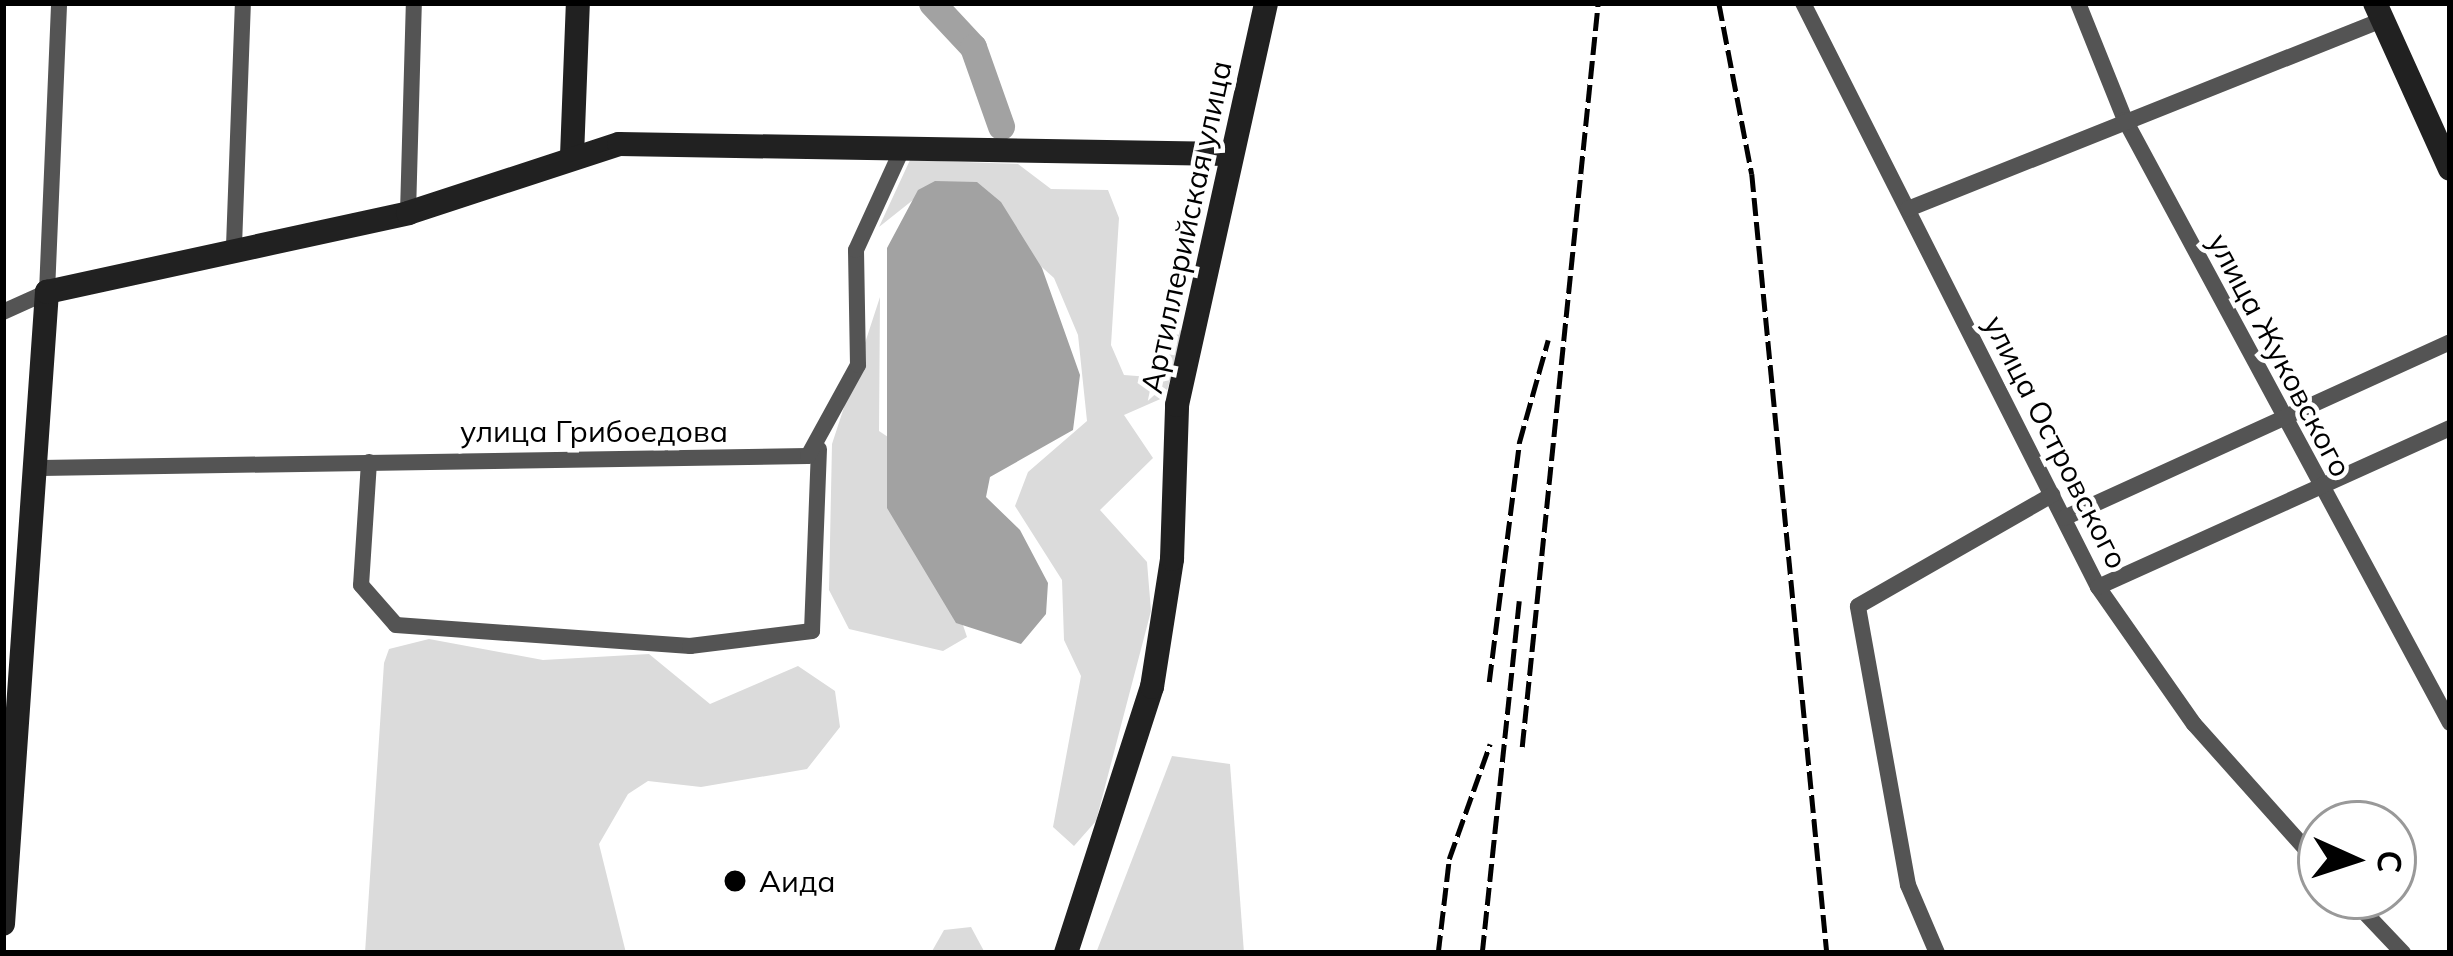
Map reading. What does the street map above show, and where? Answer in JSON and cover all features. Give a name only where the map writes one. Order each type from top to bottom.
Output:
[{"type":"street","points":[[3,924],[41,468],[58,3]]},
{"type":"street","points":[[234,246],[243,3]]},
{"type":"street","points":[[408,213],[414,3]]},
{"type":"street","points":[[572,156],[578,3]]},
{"type":"street","name":"Артиллерийская улица","points":[[1066,953],[1119,813],[1162,632],[1172,559],[1177,405],[1228,154],[1266,3]]},
{"type":"street","name":"улица Островского","points":[[1803,3],[2098,586],[2194,724],[2297,839]]},
{"type":"street","name":"улица Жуковского","points":[[2078,3],[2125,120],[2450,723]]},
{"type":"street","points":[[1908,209],[2378,12],[2450,169]]},
{"type":"street","points":[[3,312],[47,292],[234,246],[408,213],[572,156],[666,141],[1228,154]]},
{"type":"street","points":[[369,462],[361,585],[396,625],[691,646],[812,631],[818,449],[858,365],[852,283],[868,206],[904,145]]},
{"type":"street","points":[[2064,518],[2450,342]]},
{"type":"street","points":[[2098,586],[2450,428]]},
{"type":"street","name":"улица Грибоедова","points":[[41,468],[788,459],[818,449]]},
{"type":"street","points":[[1937,953],[1908,885],[1858,606],[2052,495]]},
{"type":"street","points":[[2371,920],[2402,953]]},
{"type":"shaded area","points":[[910,160],[1018,164],[1051,189],[1108,190],[1119,218],[1111,345],[1124,375],[1150,377],[1166,328],[1185,331],[1165,397],[1124,415],[1153,458],[1100,510],[1147,562],[1151,611],[1096,821],[1074,846],[1053,827],[1081,676],[1064,640],[1062,580],[1015,506],[1028,472],[1087,421],[1078,335],[1054,278],[1014,242],[918,196],[879,227]]},
{"type":"shaded area","points":[[935,181],[977,182],[1001,202],[1042,268],[1080,375],[1073,430],[990,477],[986,497],[1020,530],[1048,583],[1046,614],[1021,644],[956,623],[887,508],[887,248],[918,190]]},
{"type":"shaded area","points":[[880,297],[879,431],[903,447],[967,637],[943,651],[849,629],[829,590],[832,444]]},
{"type":"shaded area","points":[[429,639],[543,660],[649,654],[710,704],[798,666],[835,691],[840,727],[807,769],[701,787],[648,781],[628,794],[599,844],[626,953],[365,953],[384,663],[389,649]]},
{"type":"shaded area","points":[[1172,756],[1230,764],[1244,953],[1096,953]]},
{"type":"shaded area","points":[[971,927],[985,953],[931,953],[944,930]]},
{"type":"waterway","points":[[932,3],[973,47],[1001,126]]},
{"type":"railway","points":[[1522,747],[1598,3]]},
{"type":"railway","points":[[1719,3],[1752,174],[1827,953]]},
{"type":"railway","points":[[1489,682],[1519,443],[1548,340]]},
{"type":"railway","points":[[1482,953],[1519,601]]},
{"type":"railway","points":[[1438,953],[1449,859],[1490,744]]},
{"type":"place","name":"Аида","points":[[735,881]]}]
